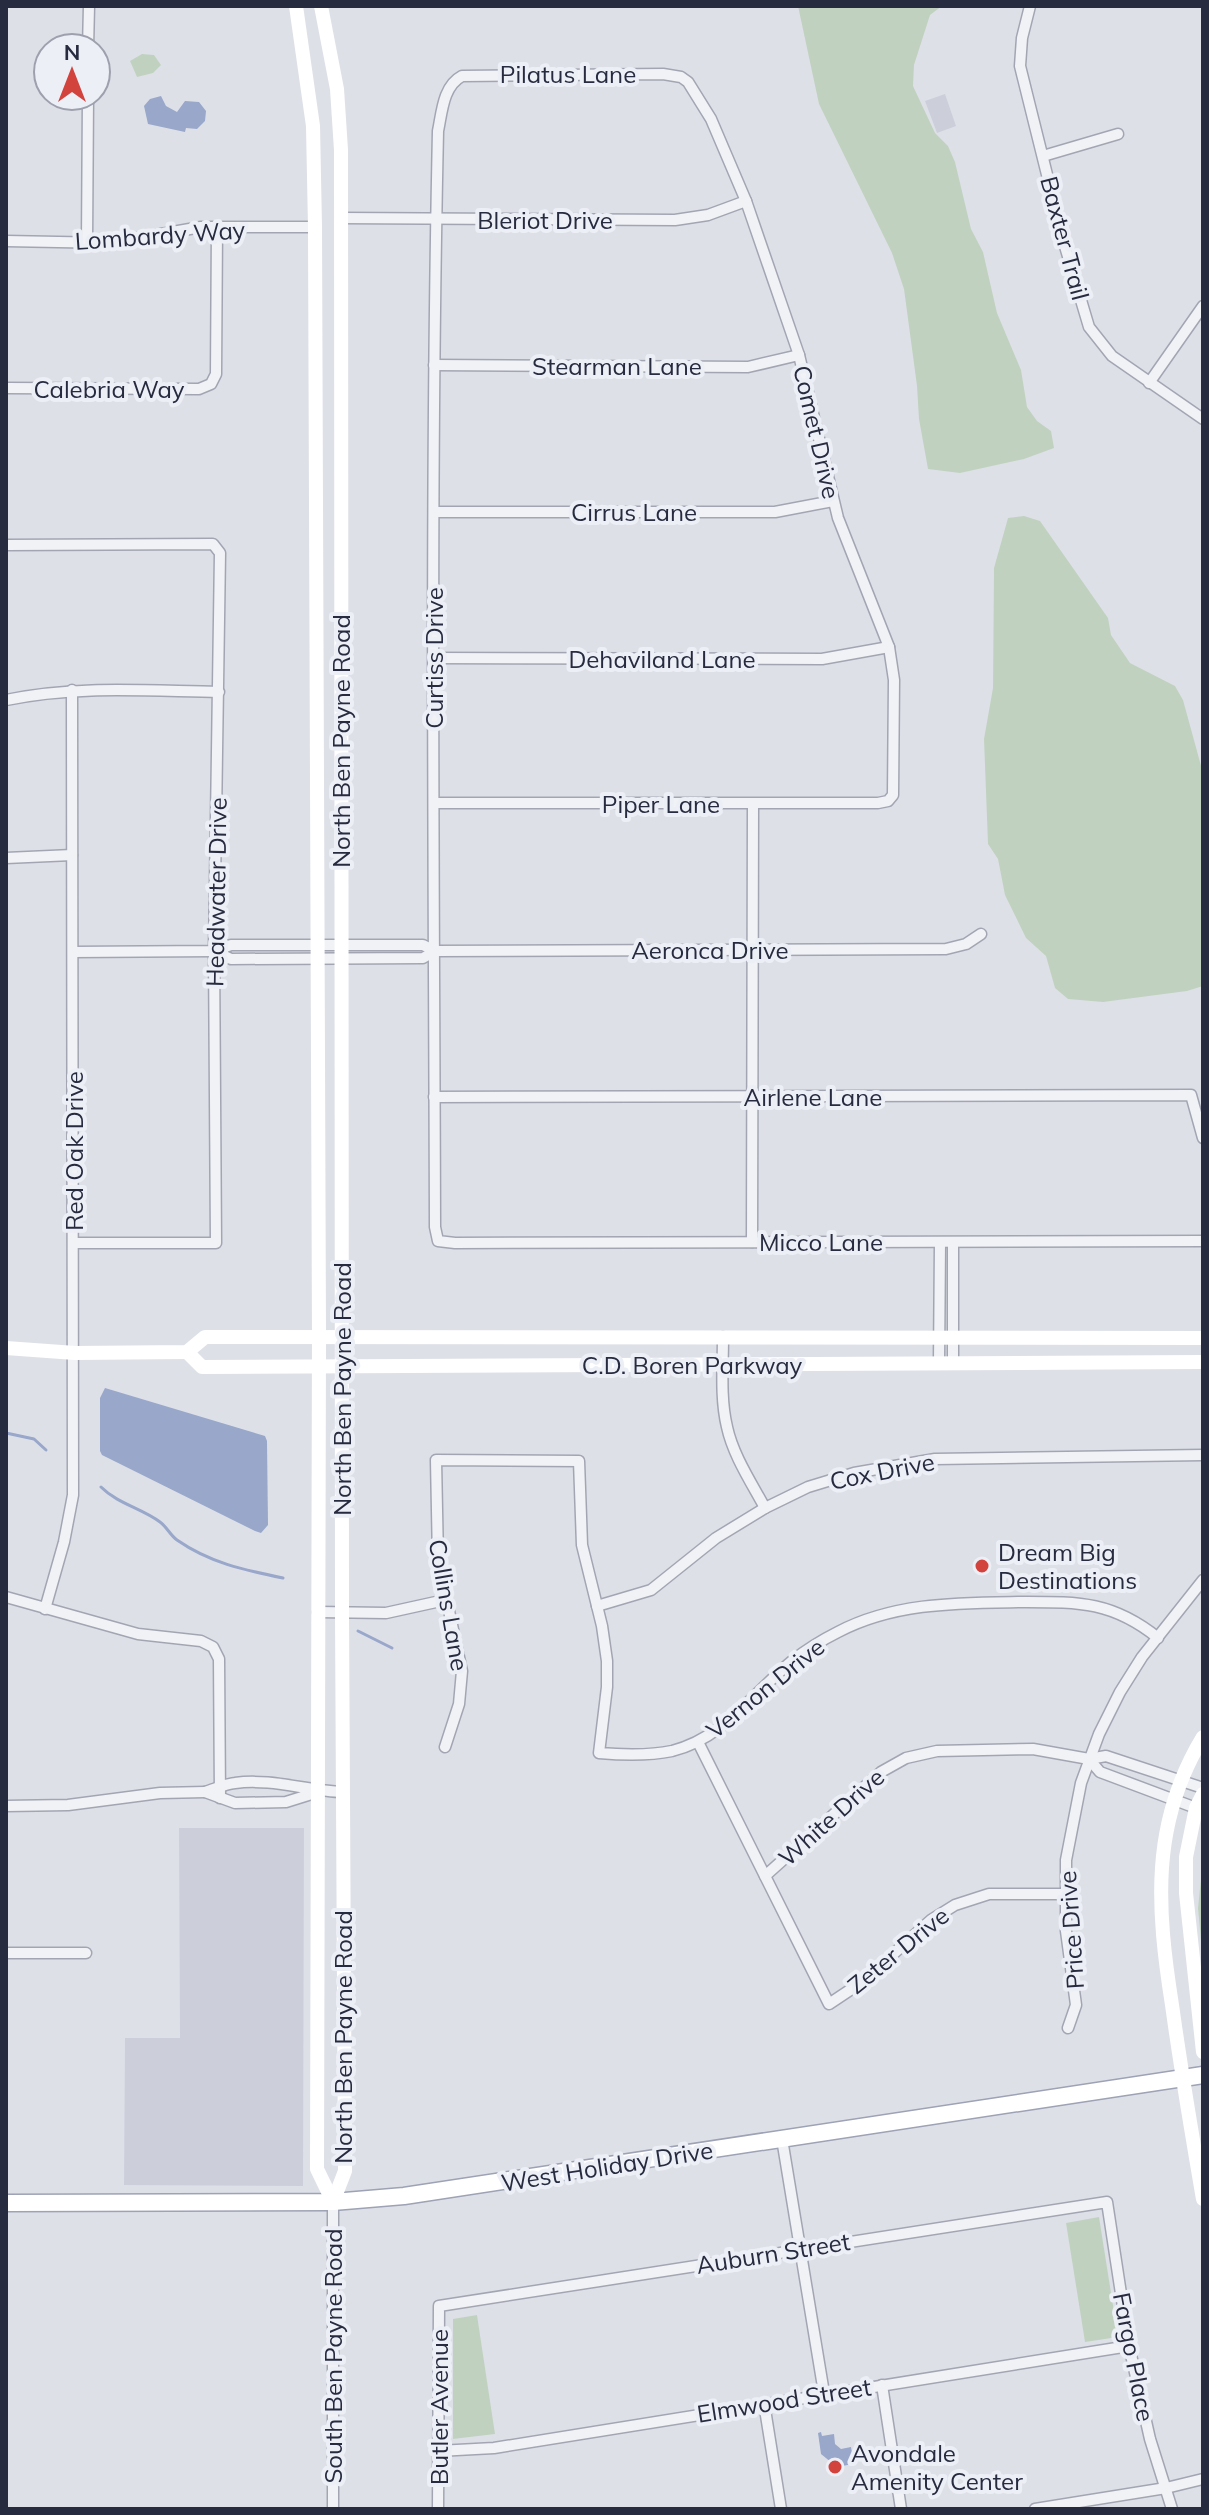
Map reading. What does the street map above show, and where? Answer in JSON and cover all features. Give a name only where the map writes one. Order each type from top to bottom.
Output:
[{"type":"main road","name":"West Holiday Drive","points":[[6,2203],[333,2202],[462,2189],[1203,2075]]},
{"type":"street","points":[[88,32],[89,6]]},
{"type":"street","name":"North Ben Payne Road","points":[[296,6],[313,126],[315,227],[319,1336],[317,2169],[333,2202]]},
{"type":"street","name":"North Ben Payne Road","points":[[321,6],[340,118],[341,218],[345,2171],[333,2202]]},
{"type":"street","name":"Baxter Trail","points":[[1030,6],[1022,38],[1020,66],[1064,243],[1089,327],[1112,356],[1203,419]]},
{"type":"street","name":"Pilatus Lane","points":[[456,79],[472,74],[663,74],[681,77]]},
{"type":"street","name":"Comet Drive","points":[[681,77],[698,95],[711,119],[746,201],[799,355],[843,534],[889,647],[894,680],[895,786],[888,801]]},
{"type":"street","name":"Curtiss Drive","points":[[438,1241],[435,1227],[434,1097],[436,219],[438,131],[445,96],[456,79]]},
{"type":"street","points":[[87,242],[88,112]]},
{"type":"street","points":[[1043,156],[1118,134]]},
{"type":"street","name":"Bleriot Drive","points":[[341,218],[675,220],[708,215],[746,201]]},
{"type":"street","points":[[315,227],[341,218]]},
{"type":"street","name":"Calebria Way","points":[[6,388],[199,389],[211,384],[216,374],[217,227]]},
{"type":"street","name":"Lombardy Way","points":[[6,241],[121,242],[185,229],[315,227]]},
{"type":"street","points":[[1149,383],[1203,306]]},
{"type":"street","name":"Stearman Lane","points":[[434,365],[748,367],[799,355]]},
{"type":"street","name":"Cirrus Lane","points":[[434,512],[775,512],[833,501]]},
{"type":"street","name":"Headwater Drive","points":[[6,545],[213,544],[220,553],[214,951],[216,1243],[74,1243]]},
{"type":"street","name":"Dehaviland Lane","points":[[434,658],[822,659],[889,647]]},
{"type":"street","points":[[6,700],[72,690],[219,692]]},
{"type":"street","name":"Red Oak Drive","points":[[45,1609],[64,1542],[73,1495],[72,690]]},
{"type":"street","name":"Piper Lane","points":[[434,803],[753,805],[888,801]]},
{"type":"street","points":[[752,1242],[753,805]]},
{"type":"street","points":[[6,858],[72,855]]},
{"type":"street","name":"Aeronca Drive","points":[[73,952],[214,951],[231,945],[423,958],[435,951],[946,949],[966,944],[981,934]]},
{"type":"street","name":"Airlene Lane","points":[[434,1097],[1191,1095],[1203,1138]]},
{"type":"street","name":"Micco Lane","points":[[438,1241],[1203,1241]]},
{"type":"street","points":[[940,1243],[946,1363]]},
{"type":"street","points":[[946,1338],[953,1243]]},
{"type":"street","name":"C.D. Boren Parkway","points":[[6,1348],[75,1353],[187,1352],[205,1337],[319,1336],[1203,1338]]},
{"type":"street","points":[[723,1337],[727,1428],[737,1455],[765,1508]]},
{"type":"street","name":"C.D. Boren Parkway","points":[[187,1352],[202,1367],[1203,1362]]},
{"type":"street","name":"Cox Drive","points":[[597,1606],[651,1590],[716,1538],[765,1508],[823,1481],[904,1462],[952,1458],[1203,1455]]},
{"type":"street","name":"Collins Lane","points":[[445,1747],[459,1704],[462,1671],[436,1547],[436,1460],[579,1461],[582,1545],[597,1606]]},
{"type":"street","name":"Price Drive","points":[[1068,2028],[1076,2005],[1065,1894],[1071,1829],[1089,1759],[1120,1692],[1203,1580]]},
{"type":"street","points":[[6,1597],[138,1634],[201,1641],[213,1647],[219,1659],[220,1792]]},
{"type":"street","points":[[318,1612],[386,1613],[445,1600]]},
{"type":"street","name":"Vernon Drive","points":[[597,1606],[607,1661],[599,1753],[653,1754],[698,1742],[726,1723],[812,1646],[859,1623],[893,1612],[948,1603],[1082,1602],[1120,1613],[1158,1638]]},
{"type":"street","points":[[1203,1737],[1188,1762],[1175,1798],[1160,1876],[1165,1972],[1203,2199]]},
{"type":"street","points":[[698,1742],[765,1876]]},
{"type":"street","name":"White Drive","points":[[765,1876],[872,1778],[906,1758],[949,1750],[1033,1749],[1089,1759],[1106,1756],[1203,1788]]},
{"type":"street","name":"White Drive","points":[[1089,1759],[1100,1772],[1175,1798],[1200,1801]]},
{"type":"street","points":[[6,1806],[68,1805],[160,1793],[220,1792],[234,1783],[283,1783],[318,1792],[343,1792]]},
{"type":"street","points":[[220,1792],[235,1803],[286,1802],[318,1792]]},
{"type":"street","points":[[1200,1801],[1186,1857],[1186,1893],[1203,2052]]},
{"type":"street","name":"Zeter Drive","points":[[765,1876],[829,2004],[862,1982],[922,1927],[955,1905],[989,1894],[1065,1894]]},
{"type":"street","points":[[6,1953],[86,1953]]},
{"type":"street","points":[[317,2049],[344,2049]]},
{"type":"street","points":[[782,2139],[824,2393]]},
{"type":"street","name":"South Ben Payne Road","points":[[333,2202],[333,2509]]},
{"type":"street","name":"Auburn Street","points":[[439,2306],[1107,2202]]},
{"type":"street","name":"Fargo Place","points":[[1107,2202],[1129,2346],[1147,2428],[1172,2509]]},
{"type":"street","name":"Butler Avenue","points":[[438,2509],[439,2306]]},
{"type":"street","name":"Elmwood Street","points":[[438,2451],[494,2448],[1129,2346]]},
{"type":"street","points":[[882,2385],[901,2509]]},
{"type":"street","points":[[764,2403],[781,2509]]},
{"type":"street","points":[[1035,2509],[1203,2479]]},
{"type":"shaded area","points":[[945,94],[956,126],[937,133],[925,101]]},
{"type":"shaded area","points":[[179,1828],[304,1828],[303,2186],[124,2185],[125,2038],[180,2038]]},
{"type":"green space","points":[[798,6],[942,6],[930,15],[914,65],[913,86],[935,133],[948,146],[955,162],[971,229],[983,252],[997,313],[1021,370],[1027,407],[1037,421],[1051,431],[1054,448],[1024,459],[960,473],[928,469],[904,289],[892,253],[819,104]]},
{"type":"green space","points":[[142,54],[154,55],[161,65],[153,73],[137,77],[130,61]]},
{"type":"green space","points":[[1024,516],[1040,521],[1108,618],[1111,635],[1130,663],[1175,686],[1183,700],[1203,773],[1203,986],[1187,991],[1103,1002],[1068,999],[1055,988],[1046,956],[1026,938],[1005,895],[998,859],[988,844],[984,739],[993,688],[994,568],[1008,518]]},
{"type":"green space","points":[[1203,1859],[1203,1962],[1198,1908]]},
{"type":"green space","points":[[1099,2217],[1118,2337],[1085,2342],[1066,2223]]},
{"type":"green space","points":[[477,2315],[495,2434],[453,2439],[453,2319]]},
{"type":"water","points":[[161,96],[166,106],[177,112],[185,101],[199,102],[206,111],[205,121],[197,129],[186,128],[185,132],[148,124],[144,106],[150,99]]},
{"type":"water","points":[[105,1388],[265,1436],[268,1525],[261,1533],[102,1455],[100,1398]]},
{"type":"water","points":[[821,2432],[822,2436],[834,2434],[835,2444],[841,2449],[851,2447],[857,2457],[853,2458],[853,2464],[837,2467],[821,2454],[818,2433]]},
{"type":"waterway","points":[[6,1433],[34,1439],[46,1450]]},
{"type":"waterway","points":[[101,1487],[160,1522],[177,1540],[202,1555],[241,1569],[283,1578]]},
{"type":"waterway","points":[[358,1631],[392,1648]]},
{"type":"place","name":"Dream Big Destinations","points":[[982,1566]]},
{"type":"place","name":"Avondale Amenity Center","points":[[835,2467]]}]
